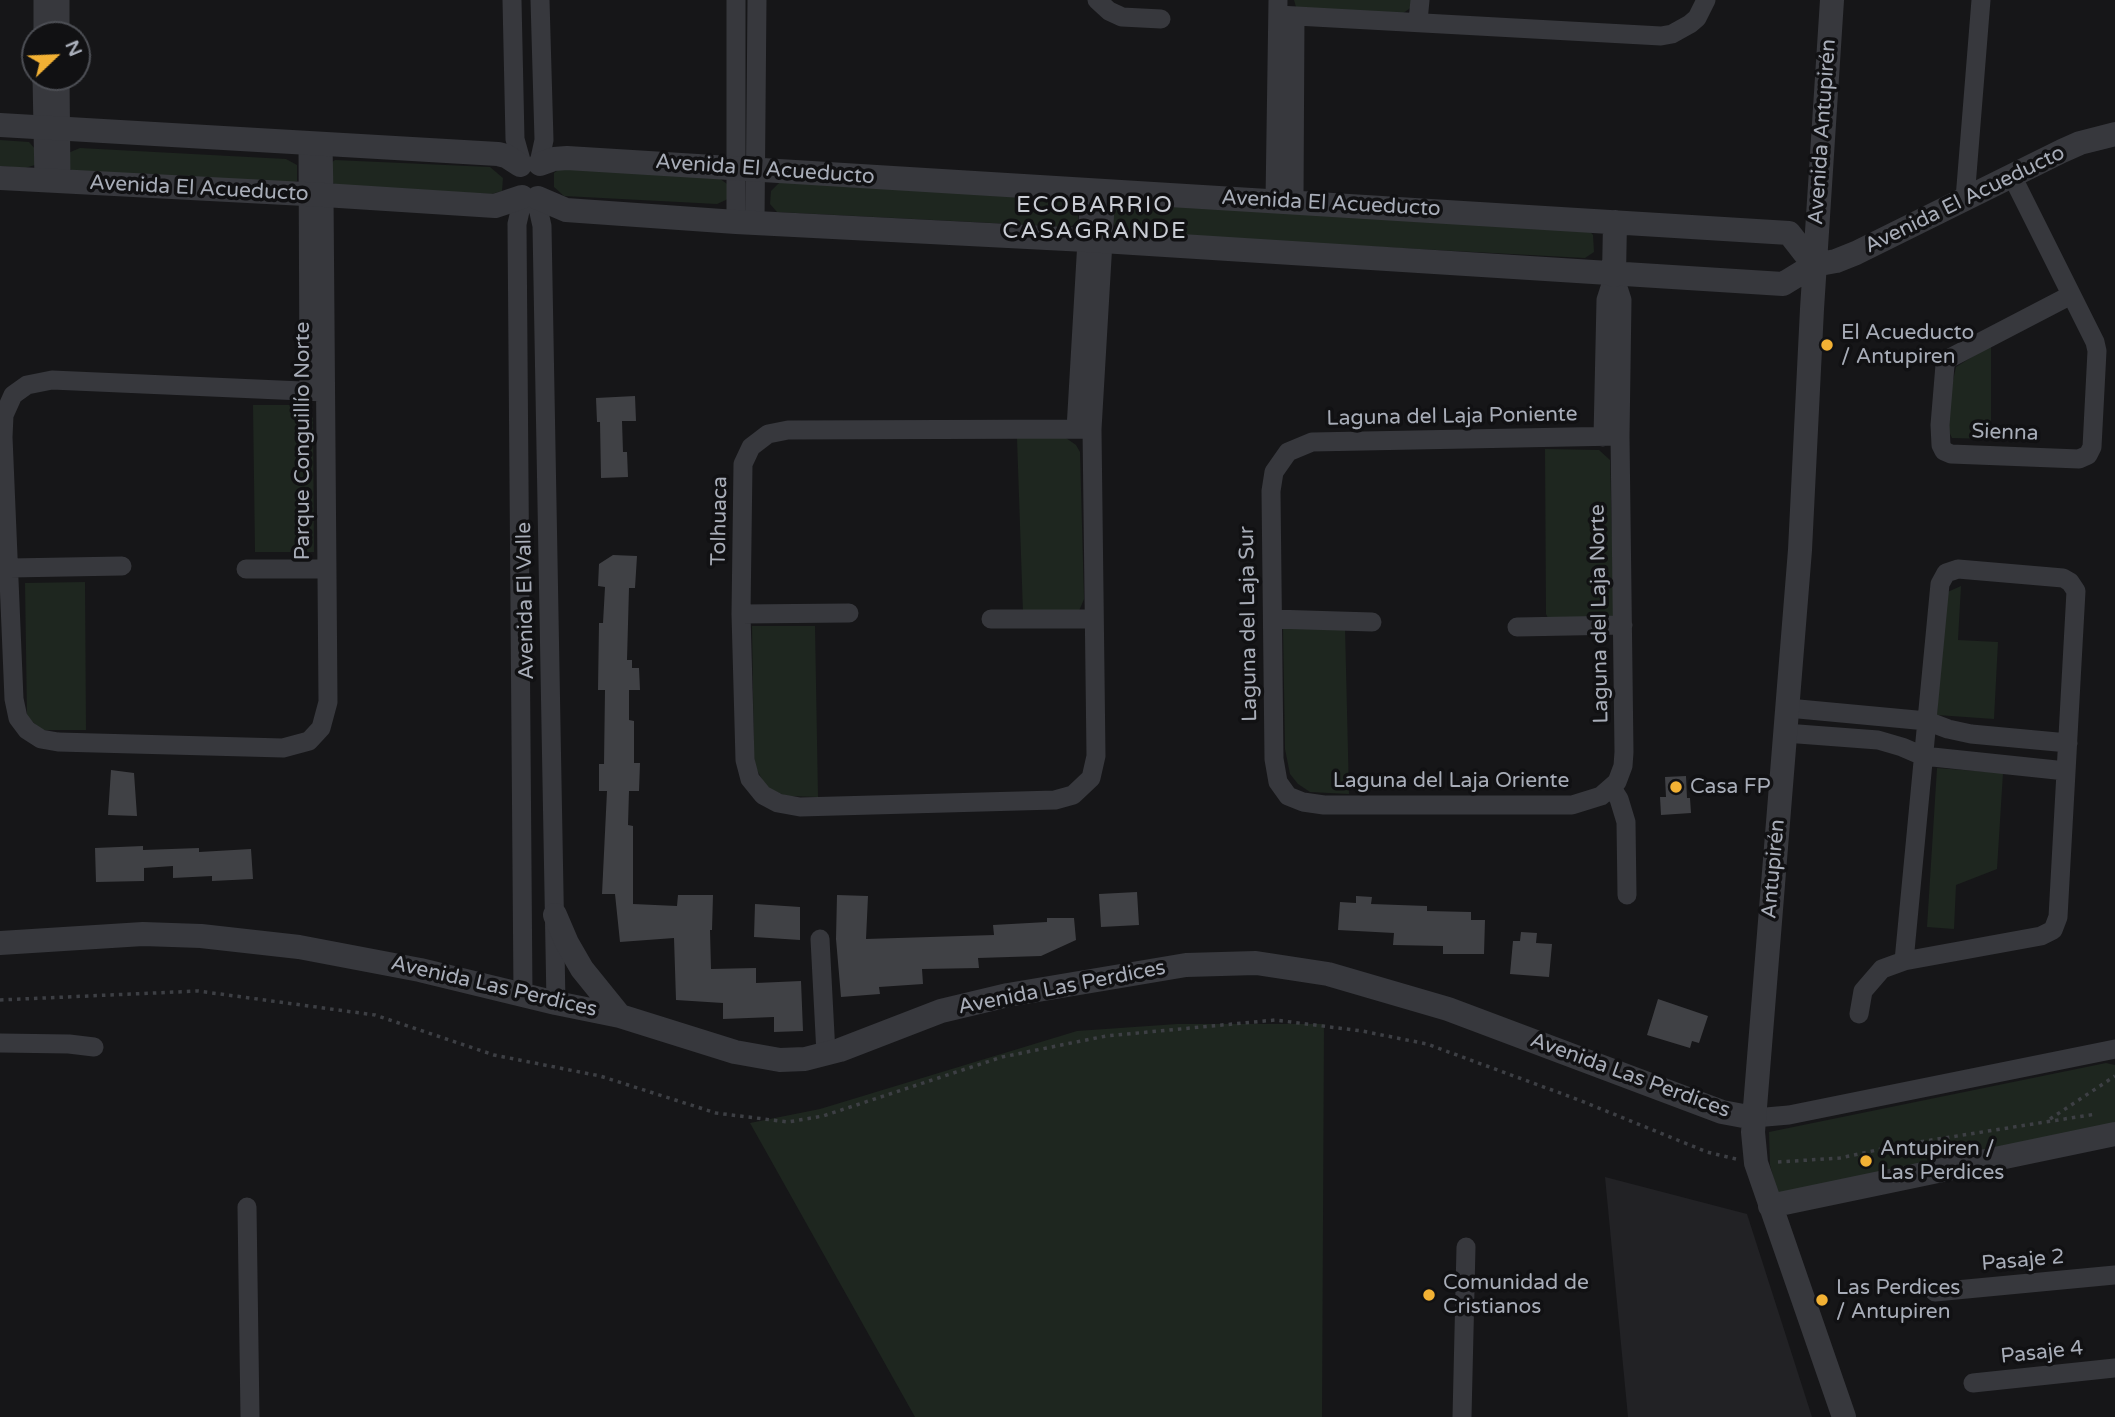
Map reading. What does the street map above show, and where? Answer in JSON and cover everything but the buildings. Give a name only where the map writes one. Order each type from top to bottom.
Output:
[{"type":"street","points":[[43,0],[43,21]]},
{"type":"street","points":[[60,0],[60,21]]},
{"type":"street","points":[[512,0],[515,139],[530,164]]},
{"type":"street","points":[[0,125],[498,153],[530,164],[547,171],[550,180],[545,193],[530,198],[515,190],[512,181],[514,173],[530,164],[544,140],[540,0]]},
{"type":"street","points":[[736,0],[745,169],[745,223]]},
{"type":"street","points":[[745,169],[757,0]]},
{"type":"street","points":[[1097,0],[1109,11],[1122,17],[1161,19]]},
{"type":"street","points":[[1418,21],[1420,0]]},
{"type":"street","points":[[1284,201],[1284,11],[1661,36],[1672,34],[1690,24],[1702,10],[1706,0]]},
{"type":"street","name":"Avenida Antupirén","points":[[1814,265],[1832,0]]},
{"type":"street","points":[[1965,199],[1981,0]]},
{"type":"street","points":[[45,91],[51,128],[52,182]]},
{"type":"street","points":[[51,128],[58,91]]},
{"type":"street","name":"Avenida El Acueducto","points":[[0,178],[495,206],[530,198],[566,210],[745,223],[1095,241],[1783,284],[1814,265],[1856,254],[2080,143],[2115,134]]},
{"type":"street","name":"Parque Conguillío Norte","points":[[10,568],[13,699],[18,718],[27,730],[41,739],[58,743],[283,748],[302,744],[316,735],[325,719],[328,702],[326,569],[317,392],[315,144]]},
{"type":"street","name":"Avenida El Acueducto","points":[[530,164],[567,158],[1789,233],[1814,265]]},
{"type":"street","name":"Sienna","points":[[2012,176],[2071,295],[2098,351],[2092,447],[2088,455],[2078,459],[1951,454],[1944,451],[1940,425],[1945,365],[1948,359],[2071,295]]},
{"type":"street","points":[[1084,429],[1098,190]]},
{"type":"street","name":"Avenida El Valle","points":[[523,995],[517,219],[530,198]]},
{"type":"street","name":"Avenida El Valle","points":[[530,198],[542,226],[556,1003]]},
{"type":"street","points":[[1614,275],[1615,222]]},
{"type":"street","name":"Antupirén","points":[[1814,265],[1804,488],[1753,1146],[1770,1206],[1844,1417]]},
{"type":"street","name":"Laguna del Laja Norte","points":[[1612,788],[1621,776],[1625,752],[1623,625],[1612,437],[1622,300],[1614,275]]},
{"type":"street","points":[[122,566],[10,568],[3,424],[9,400],[19,389],[52,380],[317,392]]},
{"type":"street","name":"Tolhuaca","points":[[1084,429],[1093,619],[1095,764],[1091,778],[1073,795],[1055,800],[800,807],[770,800],[756,788],[746,770],[741,614],[743,464],[751,447],[760,439],[788,430],[1084,429]]},
{"type":"street","name":"Laguna del Laja Poniente","points":[[1288,452],[1312,442],[1612,437]]},
{"type":"street","name":"Laguna del Laja Sur","points":[[1288,452],[1274,472],[1270,491],[1274,759],[1278,782],[1288,796]]},
{"type":"street","points":[[519,460],[547,460]]},
{"type":"street","points":[[246,569],[326,569]]},
{"type":"street","points":[[1858,1014],[1863,991],[1882,969],[1903,961],[2041,936],[2053,930],[2058,917],[2076,595],[2073,585],[2063,578],[1958,569],[1946,573],[1940,584],[1903,961]]},
{"type":"street","points":[[741,614],[849,613]]},
{"type":"street","points":[[991,619],[1093,619]]},
{"type":"street","points":[[1273,619],[1372,621]]},
{"type":"street","points":[[1517,627],[1623,625]]},
{"type":"street","points":[[521,652],[550,652]]},
{"type":"street","points":[[1787,720],[1927,721],[1971,734],[2068,743]]},
{"type":"street","points":[[1787,720],[1878,740],[1923,756],[2066,771]]},
{"type":"street","points":[[1612,788],[1619,799],[1626,822],[1628,895]]},
{"type":"street","name":"Laguna del Laja Oriente","points":[[1288,796],[1303,802],[1324,805],[1572,805],[1593,800],[1612,788]]},
{"type":"street","points":[[555,915],[582,969],[620,1016]]},
{"type":"street","name":"Avenida Las Perdices","points":[[0,943],[143,934],[268,942],[421,970],[620,1016],[759,1058],[792,1060],[826,1054],[968,1004],[1100,978],[1186,965],[1256,963],[1328,974],[1448,1009],[1722,1112],[1754,1118],[1789,1115],[2115,1049]]},
{"type":"street","points":[[820,939],[826,1054]]},
{"type":"street","points":[[0,1043],[93,1046]]},
{"type":"street","points":[[1770,1206],[2115,1134]]},
{"type":"street","points":[[247,1207],[250,1417]]},
{"type":"street","points":[[1462,1417],[1466,1247]]},
{"type":"street","name":"Pasaje 2","points":[[1935,1292],[2115,1275]]},
{"type":"street","name":"Pasaje 4","points":[[1973,1383],[2115,1368]]},
{"type":"path","points":[[0,1000],[198,990],[375,1015],[494,1055],[600,1076],[716,1113],[788,1122],[823,1116],[1002,1057],[1106,1036],[1275,1020],[1362,1031],[1427,1044],[1579,1100],[1707,1152],[1756,1163],[1840,1158],[1900,1145],[2102,1113]]},
{"type":"path","points":[[2048,1120],[2115,1076]]},
{"type":"shaded area","points":[[1294,0],[1413,0],[1413,6],[1402,14],[1296,7]]},
{"type":"shaded area","points":[[0,140],[29,142],[36,150],[35,165],[25,168],[0,166]]},
{"type":"shaded area","points":[[80,148],[286,159],[297,165],[297,181],[284,185],[81,175],[70,169],[68,153]]},
{"type":"shaded area","points":[[335,160],[490,167],[503,178],[502,191],[492,194],[339,187],[328,179],[328,165]]},
{"type":"shaded area","points":[[561,168],[716,176],[730,186],[728,199],[717,204],[564,196],[554,187],[554,173]]},
{"type":"shaded area","points":[[780,182],[1073,199],[1078,205],[1078,222],[1070,227],[777,212],[770,204],[771,191]]},
{"type":"shaded area","points":[[1121,200],[1586,227],[1593,235],[1594,252],[1585,258],[1120,233],[1110,219],[1113,208]]},
{"type":"shaded area","points":[[1991,345],[1991,439],[1952,438],[1944,421],[1956,367]]},
{"type":"shaded area","points":[[253,405],[298,405],[313,418],[314,552],[255,552]]},
{"type":"shaded area","points":[[1017,438],[1066,438],[1076,445],[1080,452],[1084,599],[1079,611],[1023,613]]},
{"type":"shaded area","points":[[1545,449],[1599,450],[1610,460],[1614,614],[1611,618],[1548,618],[1546,614]]},
{"type":"shaded area","points":[[85,582],[86,730],[41,730],[27,716],[25,583]]},
{"type":"shaded area","points":[[1961,586],[1958,640],[1998,642],[1994,719],[1937,715],[1943,594]]},
{"type":"shaded area","points":[[752,626],[815,626],[818,797],[787,796],[771,790],[756,768]]},
{"type":"shaded area","points":[[1283,627],[1345,627],[1349,794],[1310,792],[1290,774],[1285,749]]},
{"type":"shaded area","points":[[1937,768],[2003,773],[1997,869],[1956,885],[1954,929],[1927,927]]},
{"type":"shaded area","points":[[1177,1024],[1324,1024],[1322,1417],[915,1417],[750,1123],[820,1109],[1077,1031]]},
{"type":"shaded area","points":[[2106,1063],[2115,1065],[2115,1123],[1779,1199],[1770,1165],[1769,1132]]},
{"type":"shaded area","points":[[1605,1177],[1747,1214],[1812,1417],[1628,1417]]},
{"type":"place","name":"El Acueducto / Antupiren","points":[[1827,345]]},
{"type":"place","name":"Casa FP","points":[[1676,787]]},
{"type":"place","name":"Antupiren / Las Perdices","points":[[1866,1161]]},
{"type":"place","name":"Comunidad de Cristianos","points":[[1429,1295]]},
{"type":"place","name":"Las Perdices / Antupiren","points":[[1822,1300]]},
{"type":"district","name":"ECOBARRIO CASAGRANDE","points":[[1095,219]]}]
